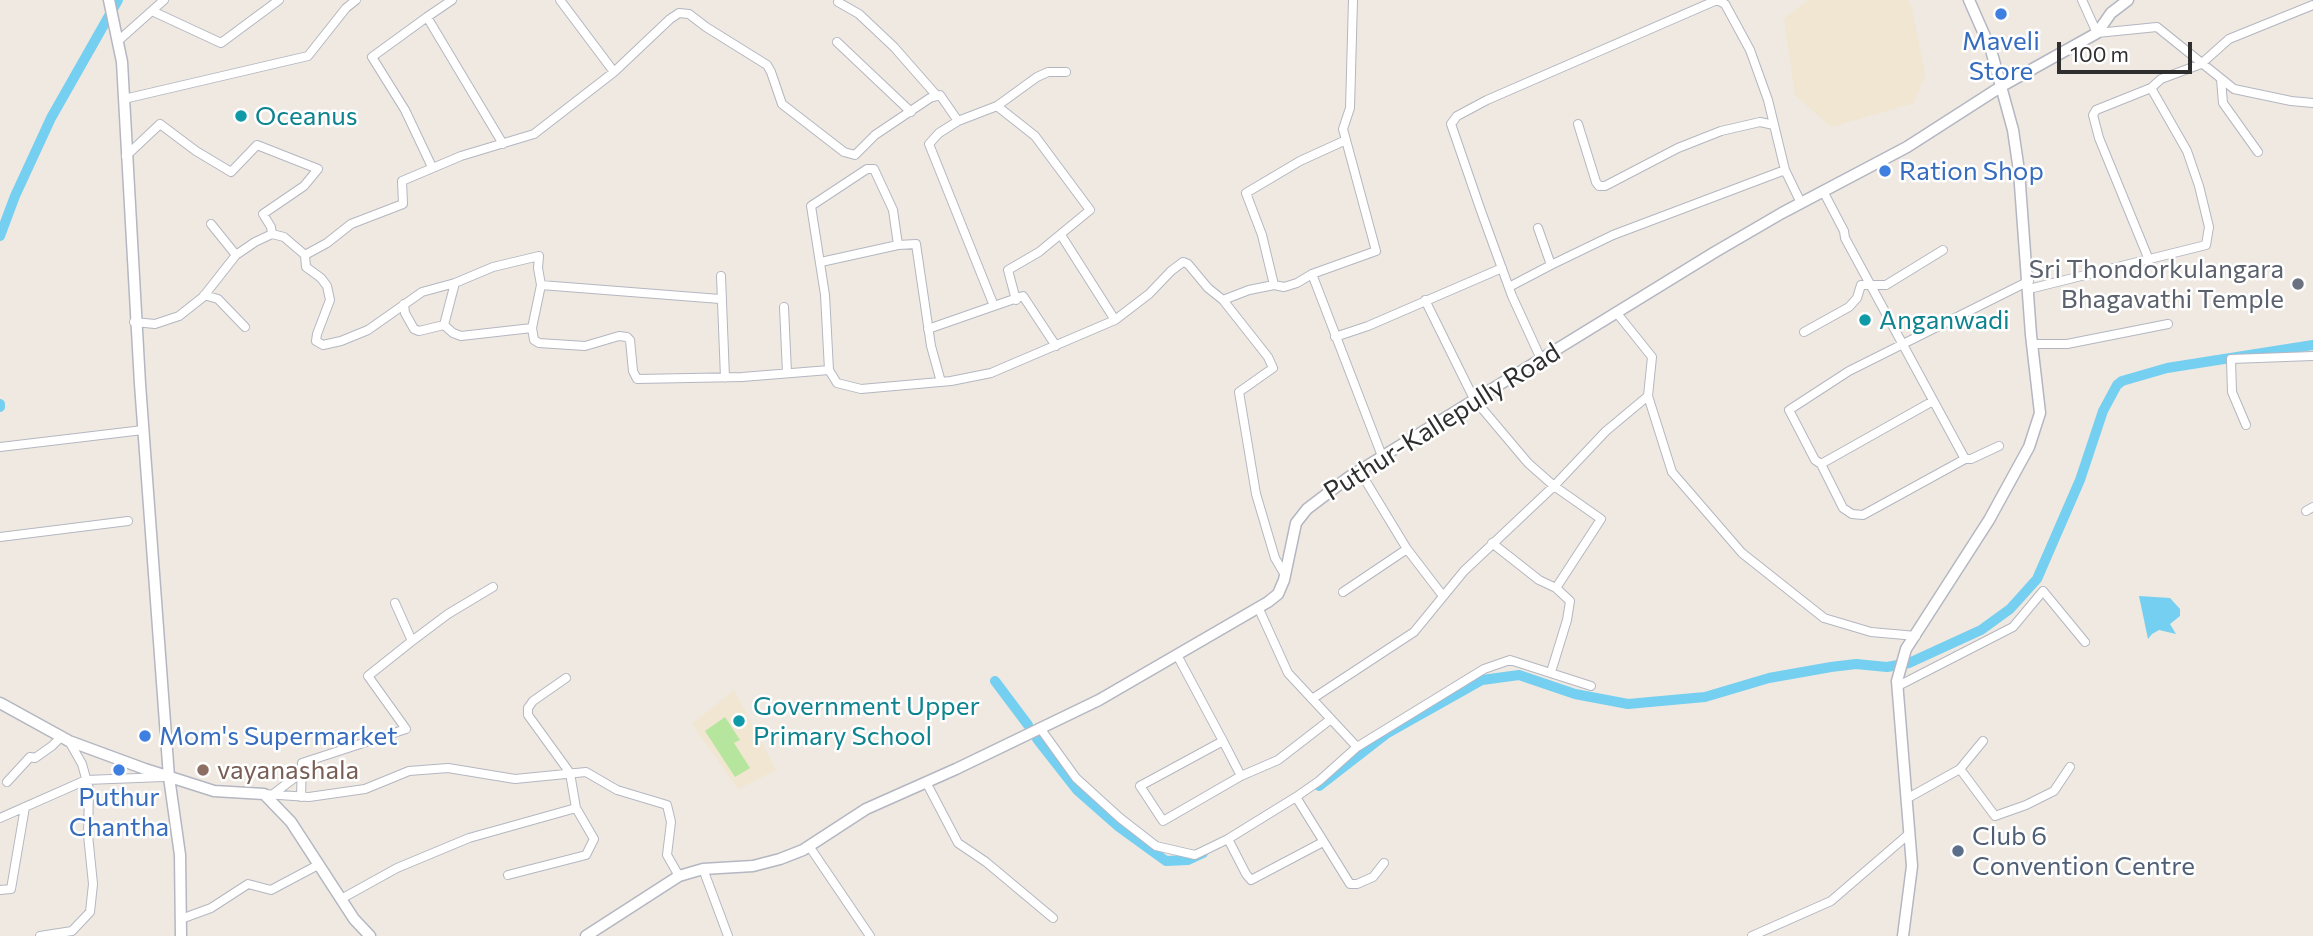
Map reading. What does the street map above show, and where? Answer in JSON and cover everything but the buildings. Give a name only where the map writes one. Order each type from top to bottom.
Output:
[{"type":"main road","points":[[109,0],[122,62],[135,322],[169,777],[180,855],[181,936]]},
{"type":"main road","points":[[1903,936],[1912,876],[1897,684],[1906,649],[1989,520],[2029,447],[2040,413],[2032,344],[2020,171],[2013,130],[1991,50],[1969,0]]},
{"type":"main road","points":[[2097,33],[2111,13],[2128,0]]},
{"type":"main road","name":"Puthur-Kallepully Road","points":[[586,936],[679,876],[703,869],[752,866],[780,859],[809,846],[866,809],[1100,700],[1258,607],[1278,594],[1296,523],[1307,509],[1359,470],[1616,312],[1801,203],[1880,163],[2002,86],[2097,33]]},
{"type":"main road","points":[[1,704],[65,739],[169,777],[215,791],[268,795],[291,822],[341,899],[370,936]]},
{"type":"street","points":[[117,40],[164,0]]},
{"type":"street","points":[[152,10],[221,43],[279,0]]},
{"type":"street","points":[[124,100],[308,56],[344,4],[356,0]]},
{"type":"street","points":[[432,167],[405,110],[372,57],[452,0]]},
{"type":"street","points":[[560,0],[614,72]]},
{"type":"street","points":[[1223,300],[1249,290],[1297,283],[1312,274],[1376,251],[1343,129],[1350,108],[1353,0]]},
{"type":"street","points":[[1541,359],[1509,287],[1451,124],[1457,116],[1487,100],[1717,0],[1725,4],[1750,50],[1768,100],[1785,170],[1801,203]]},
{"type":"street","points":[[2082,0],[2097,33],[2157,27],[2234,89],[2313,103]]},
{"type":"street","points":[[838,2],[859,14],[886,39],[937,96]]},
{"type":"street","points":[[2149,260],[2099,138],[2093,114],[2105,105],[2151,88],[2161,79],[2201,64],[2229,39],[2313,5]]},
{"type":"street","points":[[305,255],[351,225],[403,204],[402,181],[432,167],[534,134],[614,72],[679,13],[689,14],[767,65],[782,104],[844,152],[855,155],[875,135],[930,97],[940,95],[958,121]]},
{"type":"street","points":[[427,17],[503,144]]},
{"type":"street","points":[[837,43],[911,112]]},
{"type":"street","points":[[994,306],[929,145],[958,121],[998,106],[1037,77],[1048,72],[1066,72]]},
{"type":"street","points":[[2221,79],[2223,103],[2258,152]]},
{"type":"street","points":[[1999,446],[1965,459],[1863,515],[1852,514],[1843,508],[1821,464],[1815,460],[1788,410],[1850,371],[2029,285],[2206,245],[2209,227],[2187,151],[2151,88]]},
{"type":"street","points":[[998,106],[1035,136],[1090,210],[1061,235],[1008,270],[1015,299]]},
{"type":"street","points":[[1578,124],[1599,186],[1605,186],[1678,148],[1721,131],[1759,122],[1774,125]]},
{"type":"street","points":[[126,156],[160,124],[196,151],[231,172],[257,145],[318,169],[304,186],[263,214],[272,234]]},
{"type":"street","points":[[1273,285],[1262,235],[1246,193],[1300,161],[1346,140]]},
{"type":"street","points":[[898,245],[894,210],[874,169],[867,169],[811,206],[825,295],[829,370],[837,383],[861,389],[941,382],[991,373],[1115,320],[1149,294],[1171,271],[1183,262],[1188,264],[1208,288],[1223,300],[1268,357],[1273,368],[1239,392],[1256,494],[1275,558],[1284,575]]},
{"type":"street","points":[[1509,287],[1613,235],[1785,170]]},
{"type":"street","points":[[1823,191],[1965,459]]},
{"type":"street","points":[[211,224],[236,254]]},
{"type":"street","points":[[1538,228],[1551,265]]},
{"type":"street","points":[[135,322],[155,324],[179,316],[205,295],[236,254],[272,234],[284,237],[305,255],[306,267],[327,286],[330,300],[316,341],[323,345],[368,330],[422,292],[454,283],[493,267],[540,256],[538,268],[541,285],[532,328],[534,340],[540,343],[585,346],[619,336],[627,337],[630,340],[633,371],[637,379],[725,377],[829,370]]},
{"type":"street","points":[[1061,235],[1115,320]]},
{"type":"street","points":[[821,262],[898,245],[916,244],[928,329],[941,382]]},
{"type":"street","points":[[1804,332],[1849,307],[1857,298],[1861,285],[1886,285],[1943,250]]},
{"type":"street","points":[[1335,337],[1368,326],[1502,268]]},
{"type":"street","points":[[1312,274],[1382,456]]},
{"type":"street","points":[[721,276],[725,377]]},
{"type":"street","points":[[444,325],[454,283]]},
{"type":"street","points":[[541,285],[720,299]]},
{"type":"street","points":[[205,295],[218,299],[245,327]]},
{"type":"street","points":[[928,329],[1023,296],[1056,346]]},
{"type":"street","points":[[1425,300],[1474,399],[1528,463],[1554,486],[1601,519],[1556,588]]},
{"type":"street","points":[[404,304],[405,313],[414,329],[419,331],[444,325]]},
{"type":"street","points":[[784,307],[788,373]]},
{"type":"street","points":[[1616,312],[1652,357],[1648,396],[1672,472],[1742,553],[1824,618],[1871,632],[1916,636]]},
{"type":"street","points":[[2032,344],[2067,344],[2168,324]]},
{"type":"street","points":[[444,325],[461,336],[532,328]]},
{"type":"street","points":[[2246,425],[2232,392],[2231,359],[2313,356]]},
{"type":"street","points":[[1312,699],[1414,632],[1464,571],[1554,486],[1606,431],[1648,396]]},
{"type":"street","points":[[1821,464],[1933,401]]},
{"type":"street","points":[[0,447],[144,430]]},
{"type":"street","points":[[1359,470],[1407,549],[1443,596]]},
{"type":"street","points":[[0,537],[128,521]]},
{"type":"street","points":[[1492,543],[1570,601],[1551,672]]},
{"type":"street","points":[[1343,592],[1407,549]]},
{"type":"street","points":[[301,797],[302,763],[406,729],[368,676],[448,614],[493,587]]},
{"type":"street","points":[[1897,684],[2013,627],[2043,591],[2085,642]]},
{"type":"street","points":[[395,603],[412,641]]},
{"type":"street","points":[[1258,607],[1288,673],[1357,747]]},
{"type":"street","points":[[1177,654],[1241,776]]},
{"type":"street","points":[[1040,728],[1076,778],[1120,818],[1156,846],[1195,855],[1228,839],[1296,797],[1319,781],[1357,747],[1484,670],[1510,660],[1591,686]]},
{"type":"street","points":[[508,875],[586,855],[594,839],[576,808],[570,773],[527,715],[533,701],[566,678]]},
{"type":"street","points":[[1223,741],[1140,786],[1163,821],[1241,776],[1278,760],[1331,719]]},
{"type":"street","points":[[7,782],[30,757],[35,758],[65,739],[82,764],[89,789],[88,835],[93,884],[90,912],[66,934],[40,936]]},
{"type":"street","points":[[1908,798],[1960,769],[1983,741]]},
{"type":"street","points":[[1960,769],[1995,816],[2054,791],[2070,767]]},
{"type":"street","points":[[268,795],[301,797],[365,789],[409,771],[448,768],[515,779],[586,772],[617,790],[667,804],[671,822],[667,855],[679,876]]},
{"type":"street","points":[[268,795],[302,772]]},
{"type":"street","points":[[0,818],[86,780],[169,777]]},
{"type":"street","points":[[926,782],[958,843],[986,862],[1053,918]]},
{"type":"street","points":[[1296,797],[1352,885],[1373,877],[1384,863]]},
{"type":"street","points":[[0,890],[11,889],[25,807]]},
{"type":"street","points":[[341,899],[397,869],[469,838],[576,808]]},
{"type":"street","points":[[1752,936],[1831,901],[1910,833]]},
{"type":"street","points":[[1228,839],[1251,880],[1323,842]]},
{"type":"street","points":[[809,846],[870,936]]},
{"type":"street","points":[[181,919],[211,908],[248,884],[271,890],[318,865]]},
{"type":"street","points":[[703,869],[728,936]]},
{"type":"shaded area","points":[[1808,0],[1908,0],[1925,75],[1914,103],[1831,127],[1795,95],[1784,19]]},
{"type":"shaded area","points":[[734,690],[776,770],[738,789],[692,724]]},
{"type":"green space","points":[[725,717],[740,740],[734,743],[750,768],[735,777],[705,731]]},
{"type":"water","points":[[2139,596],[2170,598],[2180,609],[2180,616],[2170,624],[2176,634],[2159,630],[2148,639]]},
{"type":"waterway","points":[[0,236],[15,196],[51,118],[118,0]]},
{"type":"waterway","points":[[1319,786],[1386,734],[1482,680],[1519,675],[1575,694],[1628,704],[1705,697],[1769,678],[1831,667],[1856,664],[1887,667],[1909,663],[1981,630],[2010,609],[2037,579],[2080,480],[2103,411],[2122,381],[2167,368],[2313,345]]},
{"type":"waterway","points":[[995,681],[1028,725]]},
{"type":"waterway","points":[[1037,739],[1077,790],[1119,827],[1166,861],[1188,860],[1203,853]]},
{"type":"place","name":"Maveli Store","points":[[2001,14]]},
{"type":"place","name":"Oceanus","points":[[241,116]]},
{"type":"place","name":"Ration Shop","points":[[1885,171]]},
{"type":"place","name":"Sri Thondorkulangara Bhagavathi Temple","points":[[2298,284]]},
{"type":"place","name":"Anganwadi","points":[[1865,320]]},
{"type":"place","name":"Government Upper Primary School","points":[[739,721]]},
{"type":"place","name":"Mom's Supermarket","points":[[145,736]]},
{"type":"place","name":"Puthur Chantha","points":[[119,770]]},
{"type":"place","name":"vayanashala","points":[[203,770]]},
{"type":"place","name":"Club 6 Convention Centre","points":[[1958,851]]}]
